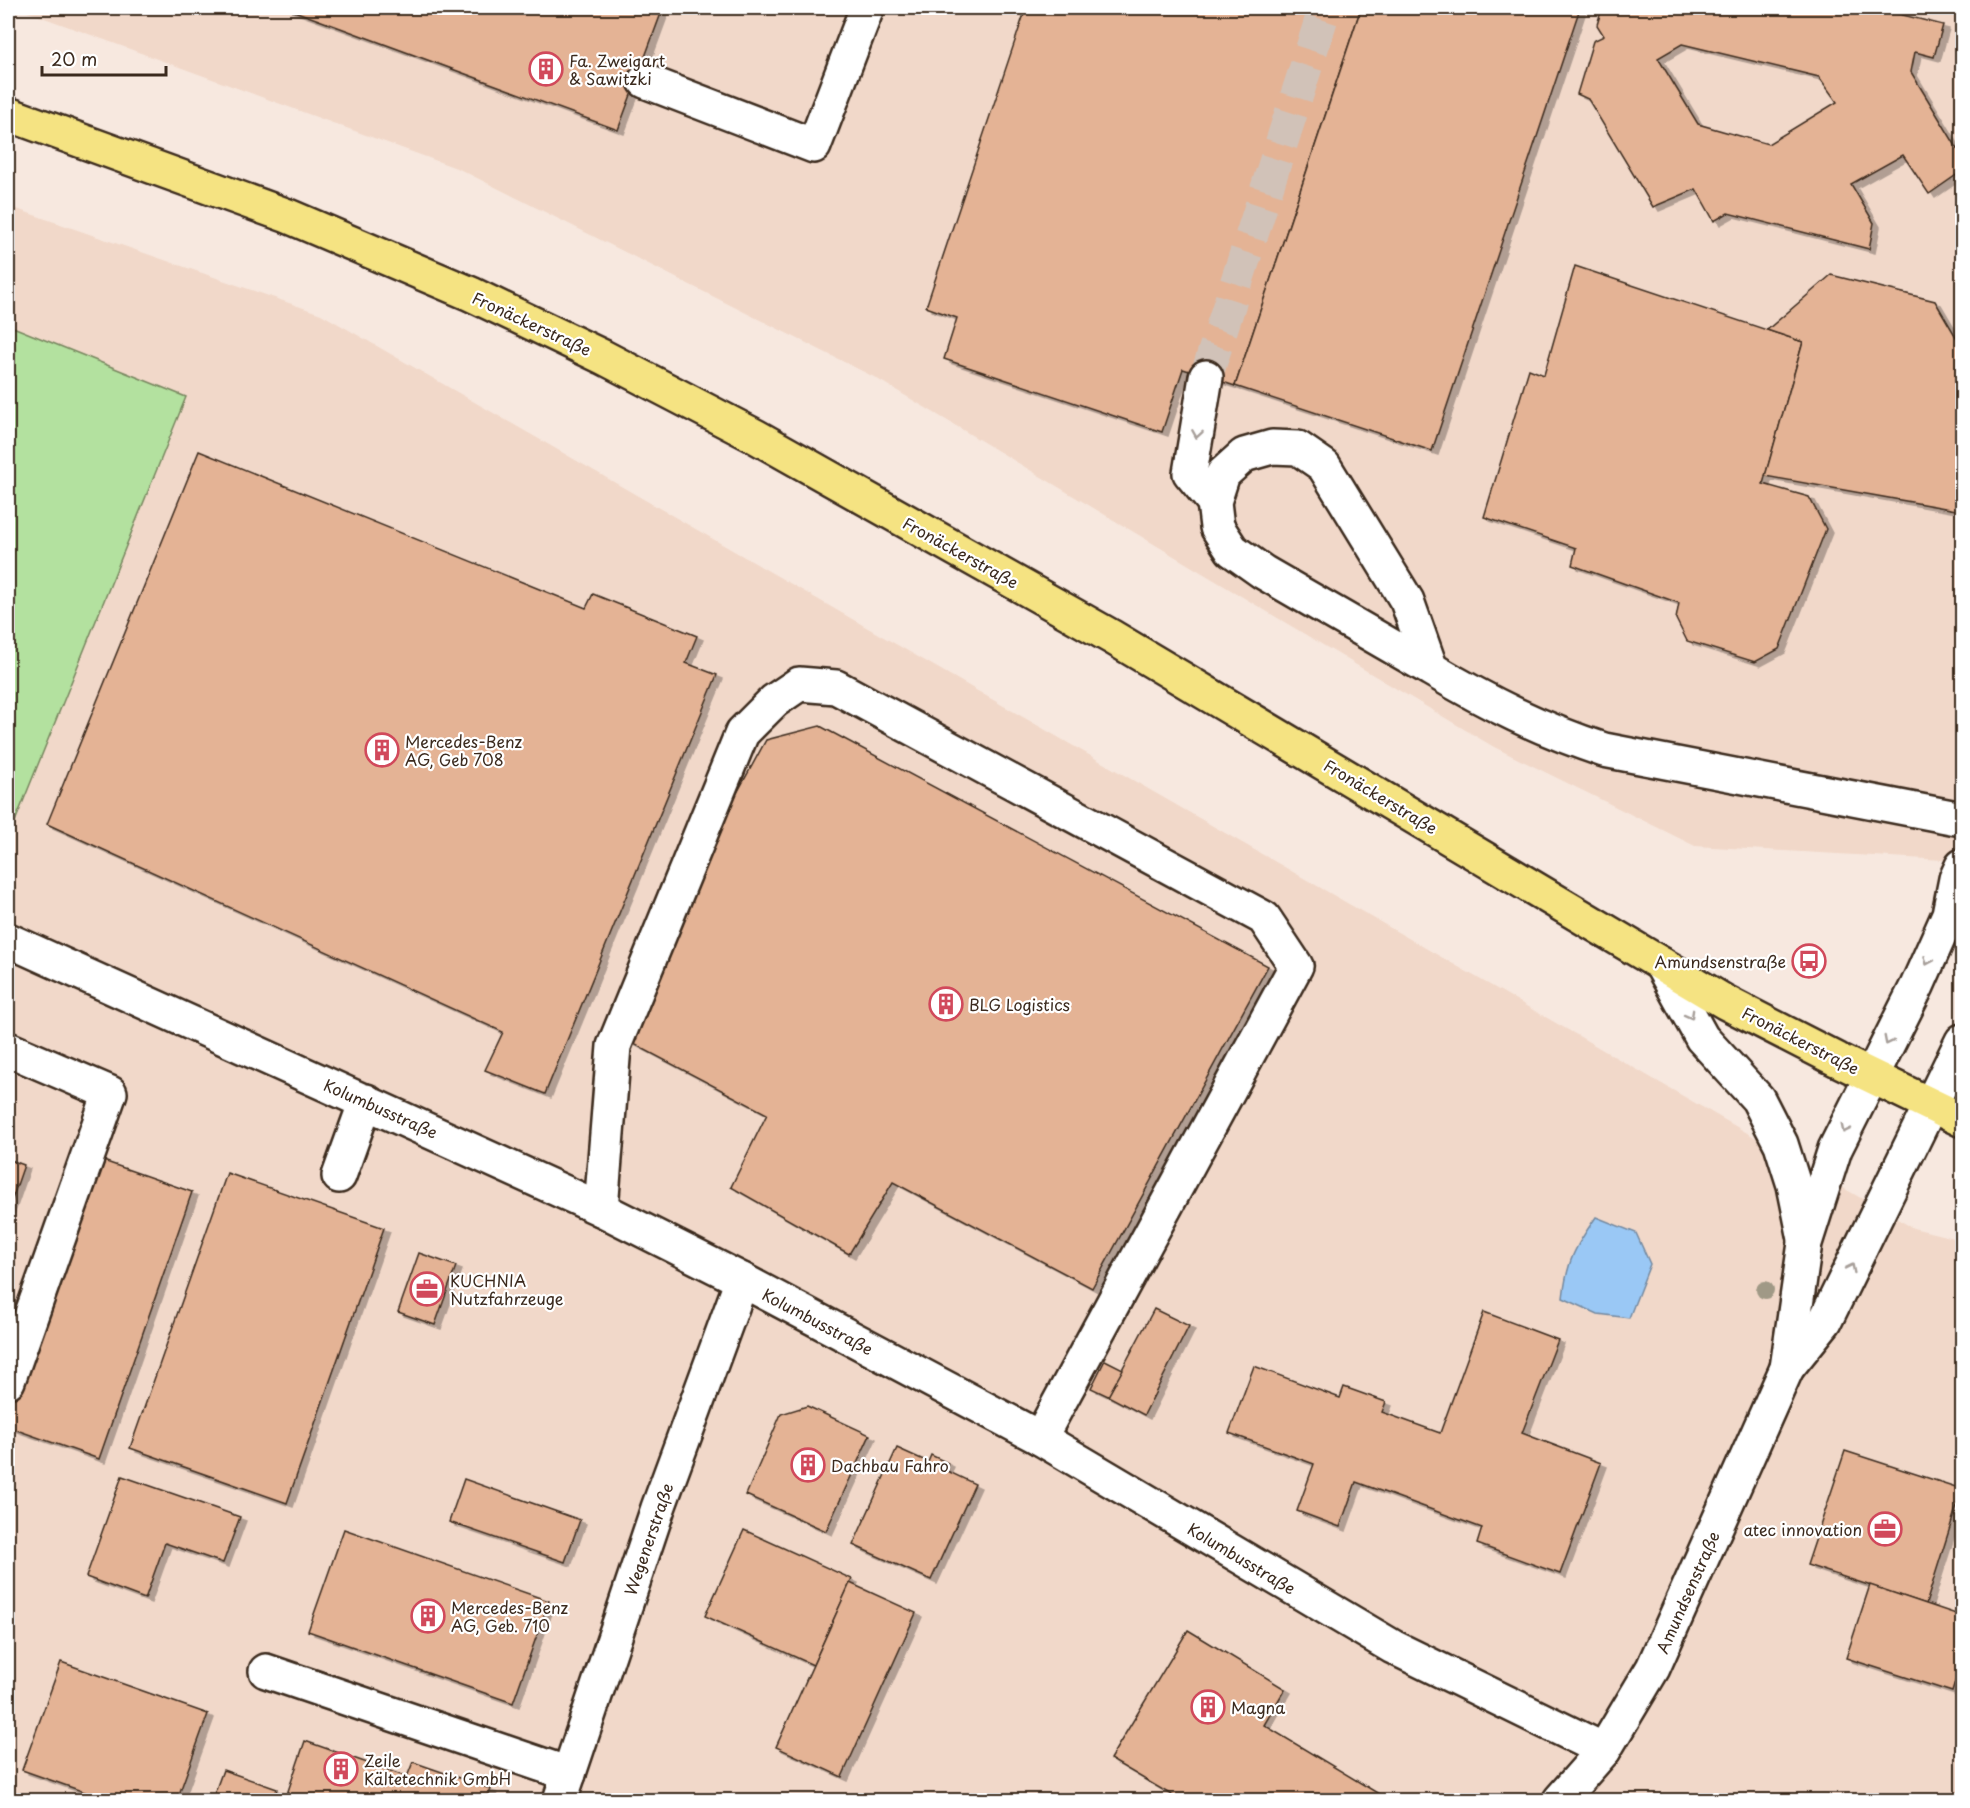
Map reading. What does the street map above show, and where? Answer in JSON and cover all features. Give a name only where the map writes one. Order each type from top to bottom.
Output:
[{"type":"main road","name":"Fronäckerstraße","points":[[8,114],[288,216],[471,294],[603,357],[755,436],[1112,636],[1725,1002],[1962,1120]]},
{"type":"street","points":[[645,81],[814,146],[867,8]]},
{"type":"street","points":[[1206,377],[1190,473],[1214,502]]},
{"type":"street","points":[[1431,669],[1407,601],[1323,466],[1298,448],[1272,447],[1244,455],[1223,474],[1214,502],[1217,527],[1232,550],[1263,572],[1489,704],[1548,731],[1604,750],[1962,819]]},
{"type":"street","points":[[601,1209],[614,1046],[742,733],[774,701],[799,684],[836,687],[1264,918],[1296,966],[1040,1438]]},
{"type":"street","name":"Fronäckerstraße","points":[[1871,1076],[1917,986],[1949,914],[1956,879],[1962,866]]},
{"type":"street","name":"Kolumbusstraße","points":[[8,940],[601,1209],[741,1280],[1040,1438],[1393,1647],[1604,1750]]},
{"type":"street","points":[[1661,964],[1702,1038],[1758,1099],[1781,1144],[1794,1185],[1805,1243]]},
{"type":"street","points":[[1932,1106],[1962,1041]]},
{"type":"street","points":[[8,1049],[110,1093],[8,1381]]},
{"type":"street","name":"Amundsenstraße","points":[[1787,1368],[1805,1243],[1836,1149],[1871,1076]]},
{"type":"street","points":[[339,1176],[366,1101]]},
{"type":"street","name":"Amundsenstraße","points":[[1560,1800],[1604,1750],[1653,1668],[1787,1368],[1826,1321],[1886,1194],[1932,1106]]},
{"type":"street","name":"Wegenerstraße","points":[[564,1787],[658,1508],[741,1280]]},
{"type":"street","points":[[266,1671],[564,1787]]},
{"type":"shaded area","points":[[17,8],[1951,8],[1962,11],[1962,861],[1695,846],[1494,747],[874,377],[459,169]]},
{"type":"shaded area","points":[[8,206],[321,314],[1913,1228],[1962,1240],[1962,1800],[8,1800]]},
{"type":"green space","points":[[8,325],[186,397],[8,839]]},
{"type":"water","points":[[1596,1217],[1636,1233],[1650,1264],[1629,1318],[1598,1314],[1563,1298],[1573,1255]]},
{"type":"building","name":"Fa. Zweigart & Sawitzki","points":[[286,8],[663,8],[618,130]]},
{"type":"building","points":[[1026,8],[1361,8],[1235,386],[1183,369],[1162,432],[944,359],[957,318],[926,307]]},
{"type":"building","points":[[1361,8],[1580,8],[1432,451],[1235,386]]},
{"type":"building","points":[[1602,8],[1875,8],[1943,25],[1934,57],[1915,52],[1911,72],[1962,156],[1962,171],[1929,194],[1903,155],[1851,184],[1874,223],[1869,249],[1728,213],[1714,221],[1696,189],[1653,207],[1588,99],[1577,94],[1593,41],[1604,36],[1597,25]],"holes":[[[1682,44],[1819,77],[1837,102],[1768,144],[1698,124],[1658,58]]]},
{"type":"building","points":[[1575,266],[1803,342],[1763,484],[1809,497],[1826,529],[1779,649],[1755,662],[1687,641],[1676,619],[1679,603],[1572,565],[1576,548],[1484,517],[1529,369],[1544,375]]},
{"type":"building","points":[[1831,275],[1935,301],[1962,347],[1962,511],[1765,476],[1803,342],[1767,330]]},
{"type":"building","name":"Mercedes-Benz AG, Geb 708","points":[[199,451],[586,608],[593,594],[697,636],[686,663],[717,675],[545,1094],[485,1070],[503,1032],[47,824]]},
{"type":"building","name":"BLG Logistics","points":[[820,726],[1268,966],[1092,1288],[893,1182],[849,1254],[731,1187],[767,1114],[630,1042],[696,868],[766,740]]},
{"type":"building","points":[[95,1158],[192,1192],[99,1459],[8,1427],[8,1409]]},
{"type":"building","points":[[8,1159],[24,1165],[8,1211]]},
{"type":"building","points":[[227,1173],[384,1228],[287,1503],[130,1448]]},
{"type":"building","name":"KUCHNIA Nutzfahrzeuge","points":[[419,1253],[456,1266],[435,1325],[398,1312]]},
{"type":"building","points":[[1154,1309],[1189,1326],[1144,1415],[1108,1396]]},
{"type":"building","points":[[1484,1312],[1558,1340],[1522,1433],[1601,1463],[1560,1574],[1477,1544],[1482,1528],[1356,1482],[1340,1527],[1297,1511],[1314,1464],[1229,1433],[1254,1366],[1340,1398],[1344,1387],[1386,1402],[1382,1412],[1440,1433]]},
{"type":"building","points":[[1105,1360],[1123,1369],[1108,1396],[1091,1388]]},
{"type":"building","name":"Dachbau Fahro","points":[[807,1406],[870,1435],[826,1531],[746,1495],[781,1414]]},
{"type":"building","points":[[897,1448],[928,1462],[931,1455],[948,1463],[945,1470],[975,1484],[931,1580],[853,1545]]},
{"type":"building","name":"atec innovation","points":[[1845,1451],[1962,1489],[1926,1604],[1807,1565]]},
{"type":"building","points":[[122,1476],[240,1517],[223,1563],[165,1543],[145,1599],[86,1577]]},
{"type":"building","points":[[464,1479],[580,1520],[565,1562],[449,1522]]},
{"type":"building","name":"Mercedes-Benz AG, Geb. 710","points":[[344,1529],[549,1601],[513,1703],[308,1631]]},
{"type":"building","points":[[744,1530],[852,1579],[813,1665],[705,1616]]},
{"type":"building","points":[[850,1583],[916,1613],[842,1777],[776,1747]]},
{"type":"building","points":[[1870,1585],[1962,1616],[1962,1660],[1952,1692],[1846,1658]]},
{"type":"building","name":"Magna","points":[[1188,1630],[1285,1689],[1264,1725],[1389,1800],[1180,1800],[1110,1759]]},
{"type":"building","points":[[61,1662],[208,1714],[177,1800],[107,1800],[22,1770]]},
{"type":"building","name":"Zeile Kältetechnik GmbH","points":[[305,1741],[407,1777],[413,1762],[491,1789],[487,1800],[285,1800]]},
{"type":"building","points":[[223,1770],[277,1789],[273,1800],[212,1800]]},
{"type":"tunnel","points":[[1206,377],[1325,8]]},
{"type":"place","name":"Fa. Zweigart & Sawitzki","points":[[546,69]]},
{"type":"place","name":"Mercedes-Benz AG, Geb 708","points":[[382,750]]},
{"type":"place","name":"Amundsenstraße","points":[[1809,961]]},
{"type":"place","name":"BLG Logistics","points":[[946,1004]]},
{"type":"place","name":"KUCHNIA Nutzfahrzeuge","points":[[427,1289]]},
{"type":"place","name":"Dachbau Fahro","points":[[808,1465]]},
{"type":"place","name":"atec innovation","points":[[1885,1529]]},
{"type":"place","name":"Mercedes-Benz AG, Geb. 710","points":[[428,1616]]},
{"type":"place","name":"Magna","points":[[1208,1707]]},
{"type":"place","name":"Zeile Kältetechnik GmbH","points":[[341,1769]]}]
